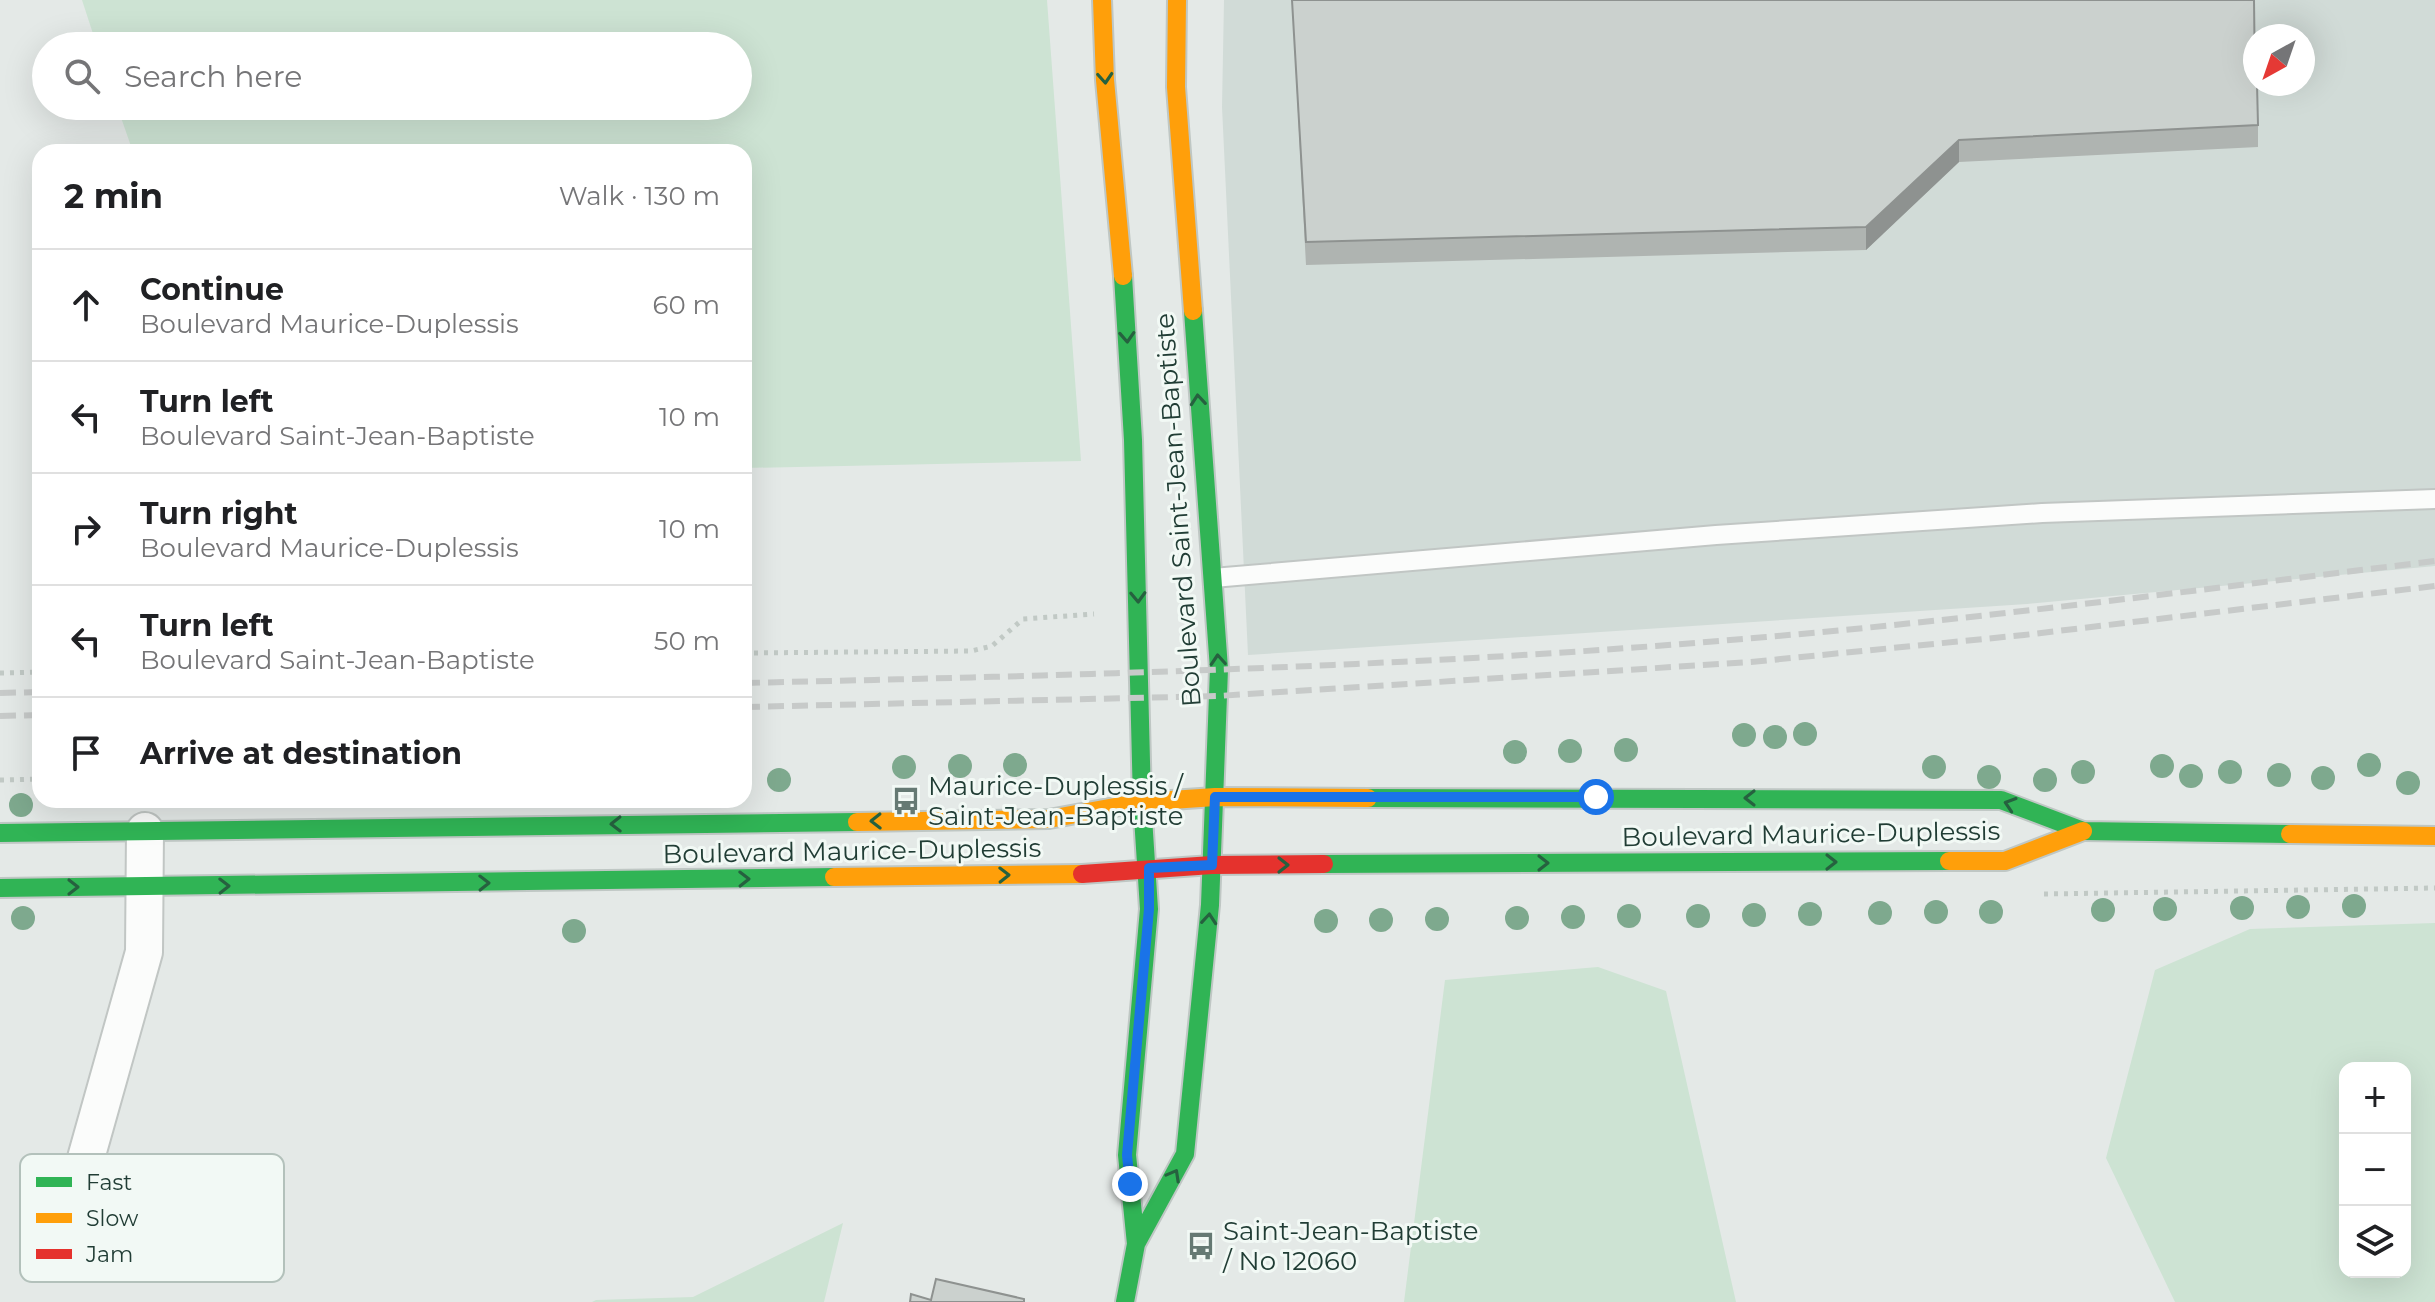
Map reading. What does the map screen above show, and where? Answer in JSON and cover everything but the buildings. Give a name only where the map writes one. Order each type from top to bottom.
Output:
[{"type":"street","name":"Boulevard Saint-Jean-Baptiste","points":[[1102,0],[1105,80],[1126,315],[1133,440],[1142,802],[1149,868],[1149,909],[1127,1155],[1136,1244],[1125,1302]]},
{"type":"street","name":"Boulevard Saint-Jean-Baptiste","points":[[1136,1244],[1185,1154],[1209,920],[1215,797],[1219,669],[1176,87],[1177,0]]},
{"type":"street","name":"Boulevard Maurice-Duplessis","points":[[0,833],[1049,819],[1142,802],[1215,797],[2001,800],[2083,831],[2435,836]]},
{"type":"street","points":[[87,1154],[144,952],[145,831]]},
{"type":"street","name":"Boulevard Maurice-Duplessis","points":[[0,888],[1090,874],[1212,865],[2005,861],[2083,831]]},
{"type":"lane","points":[[1211,578],[1716,535],[1996,516],[2435,499]]},
{"type":"path","points":[[752,653],[971,651],[992,646],[1023,619],[1104,614]]},
{"type":"path","points":[[0,673],[32,672]]},
{"type":"path","points":[[0,780],[32,779]]},
{"type":"shaded area","points":[[1224,0],[2435,0],[2435,566],[2027,604],[1248,655],[1222,107]]},
{"type":"green space","points":[[82,0],[1047,0],[1081,461],[752,468],[752,144],[130,144],[122,120],[752,120],[752,32],[92,32]]},
{"type":"green space","points":[[2435,923],[2435,1302],[2175,1302],[2106,1158],[2155,970],[2250,929]]},
{"type":"green space","points":[[1598,967],[1666,991],[1736,1302],[1404,1302],[1445,980]]},
{"type":"green space","points":[[843,1223],[824,1302],[592,1302],[693,1297]]},
{"type":"railway","points":[[752,683],[1383,663],[1638,647],[1933,621],[2435,561]]},
{"type":"railway","points":[[752,707],[1218,696],[1751,662],[2024,635],[2435,586]]},
{"type":"railway","points":[[0,693],[32,692]]},
{"type":"railway","points":[[0,716],[32,715]]},
{"type":"traffic: fast","points":[[1123,276],[1133,440],[1142,802],[1149,909],[1127,1155],[1136,1244]]},
{"type":"traffic: fast","points":[[1125,1302],[1136,1244],[1185,1154],[1210,905],[1219,669],[1193,311]]},
{"type":"traffic: fast","points":[[1368,798],[2001,800],[2083,831],[2290,834]]},
{"type":"traffic: fast","points":[[0,833],[857,822]]},
{"type":"traffic: fast","points":[[1324,864],[1949,861]]},
{"type":"traffic: fast","points":[[0,888],[834,877]]},
{"type":"traffic: slow","points":[[1102,0],[1105,80],[1123,276]]},
{"type":"traffic: slow","points":[[1177,0],[1176,87],[1193,311]]},
{"type":"traffic: slow","points":[[857,822],[1049,819],[1142,802],[1215,797],[1368,798]]},
{"type":"traffic: slow","points":[[1949,861],[2005,861],[2083,831]]},
{"type":"traffic: slow","points":[[2290,834],[2435,836]]},
{"type":"traffic: slow","points":[[834,877],[1082,874]]},
{"type":"traffic: jam","points":[[1082,874],[1212,865],[1324,864]]},
{"type":"place","name":"Maurice-Duplessis / Saint-Jean-Baptiste","points":[[906,801]]},
{"type":"place","name":"Saint-Jean-Baptiste / No 12060","points":[[1201,1246]]},
{"type":"route","points":[[1130,1184],[1127,1155],[1149,909],[1149,868],[1212,865],[1215,797],[1596,797]]}]
